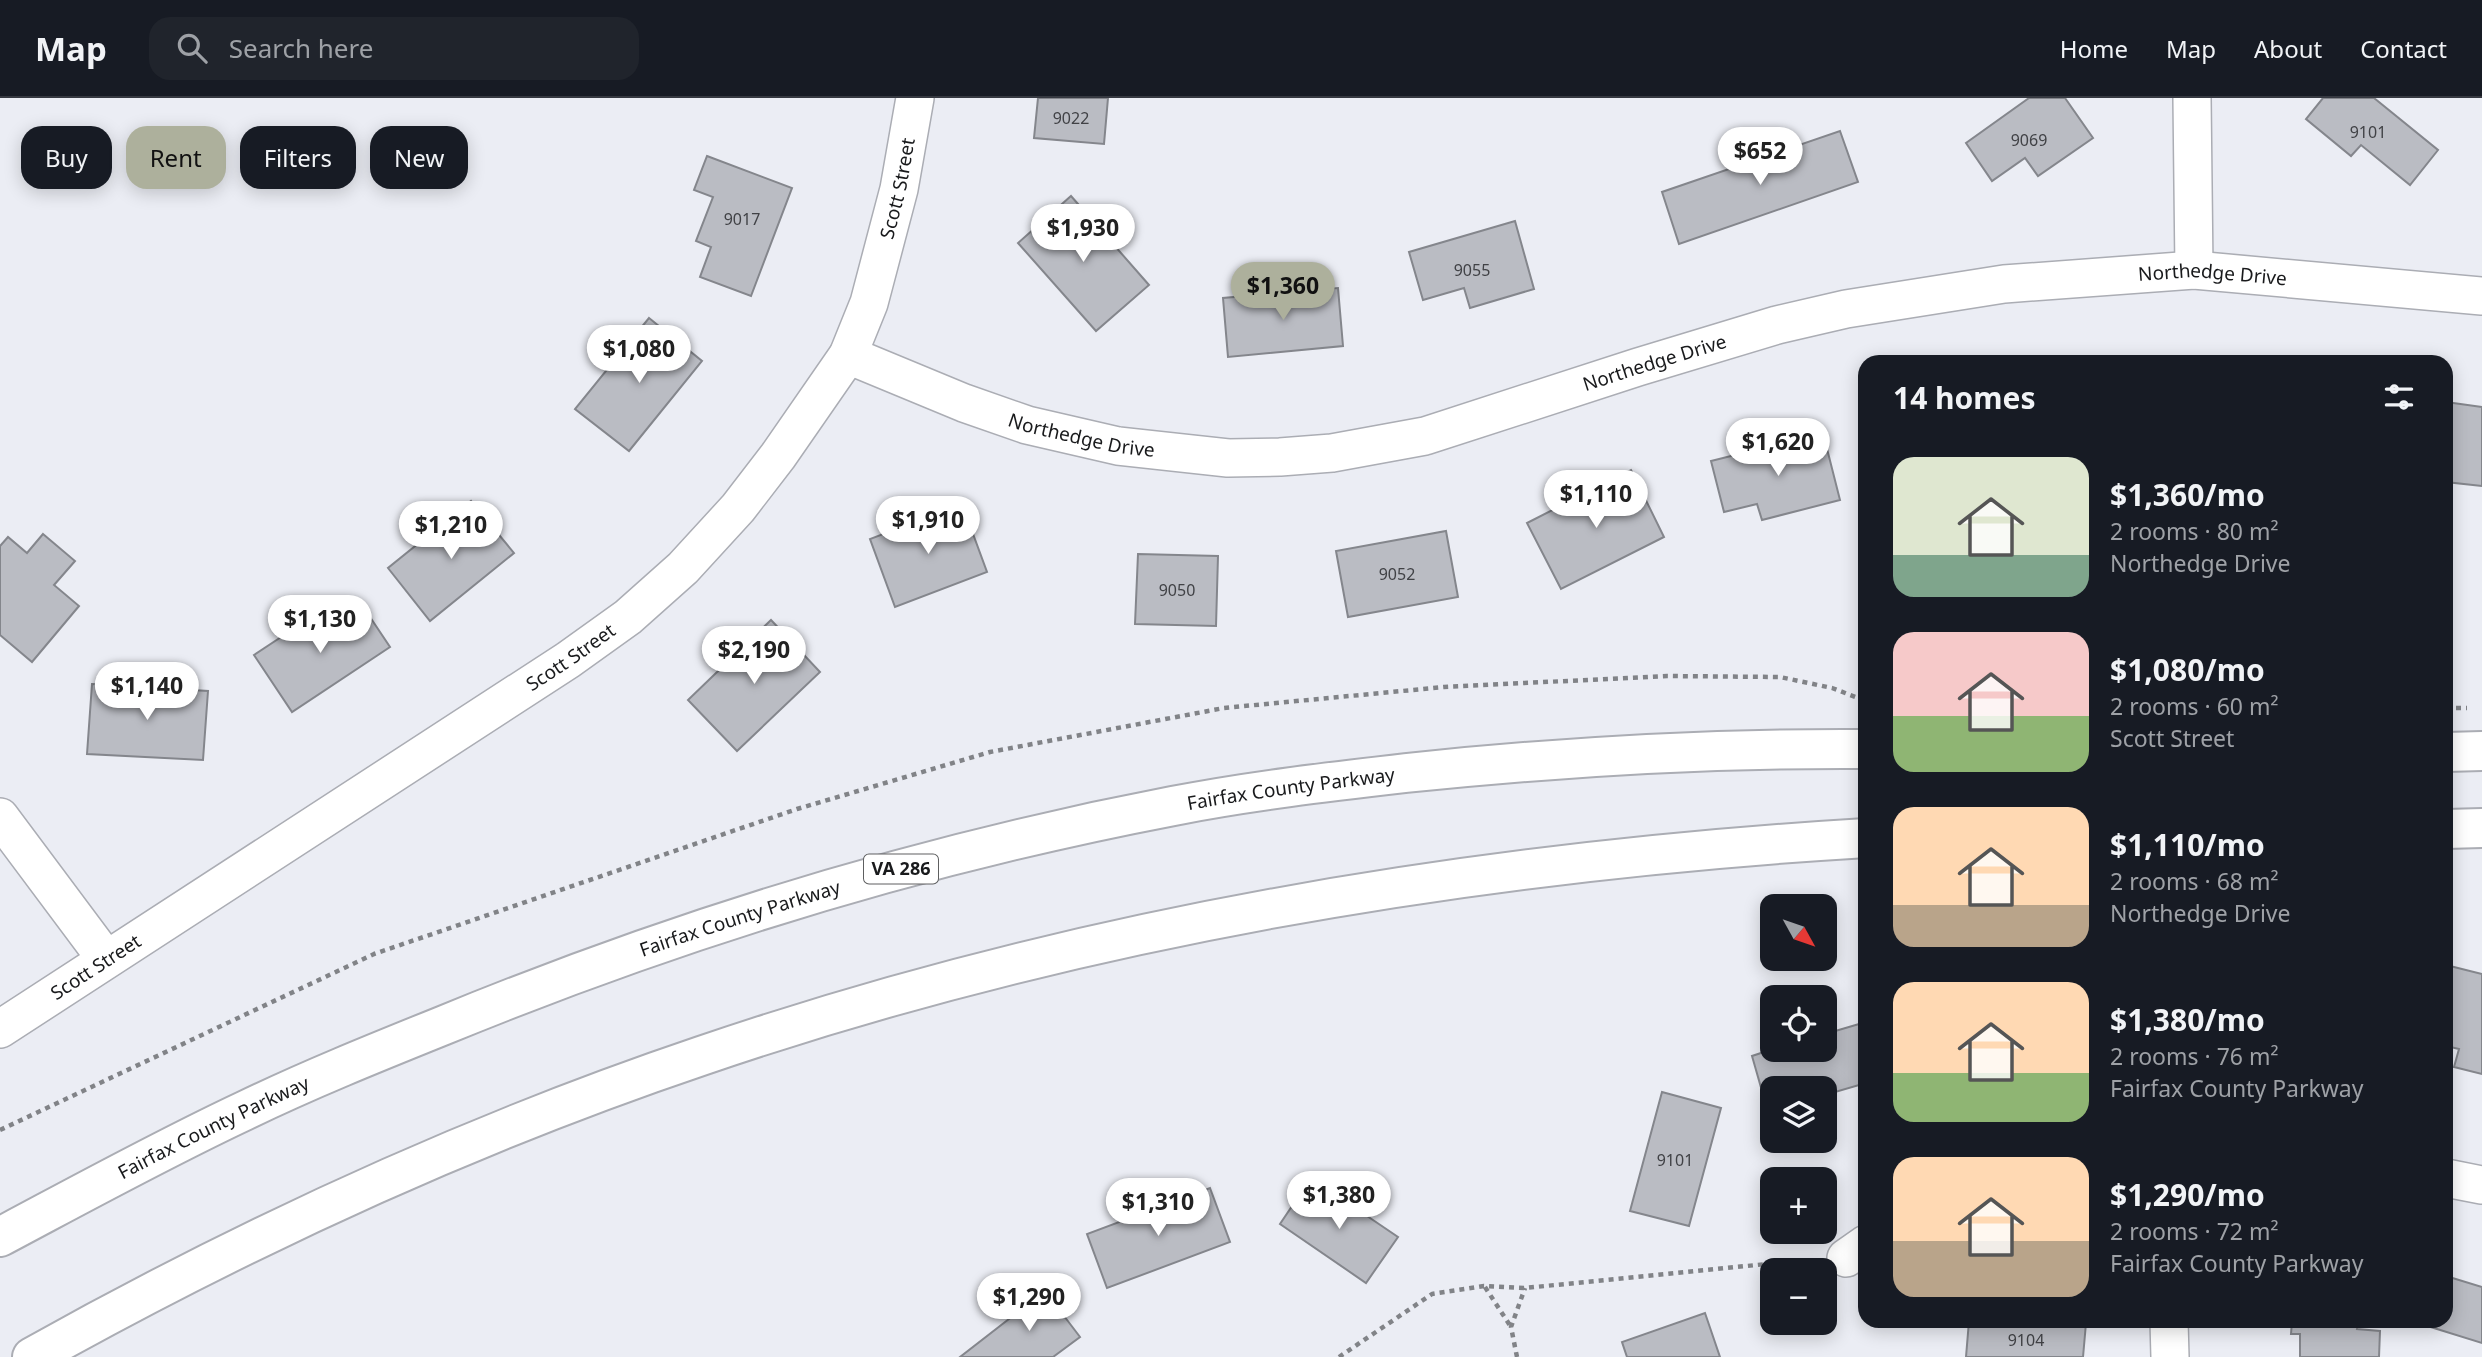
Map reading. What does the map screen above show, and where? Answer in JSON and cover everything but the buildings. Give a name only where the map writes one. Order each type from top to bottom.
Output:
[{"type":"highway","name":"Fairfax County Parkway","points":[[0,1237],[119,1173],[246,1110],[381,1051],[520,994],[685,933],[850,882],[991,845],[1176,805],[1334,781],[1504,763],[1686,751],[1858,749]]},
{"type":"highway","points":[[2453,752],[2482,751]]},
{"type":"highway","points":[[2453,829],[2482,828]]},
{"type":"highway","points":[[32,1357],[203,1266],[455,1151],[583,1099],[700,1056],[956,978],[1071,949],[1396,887],[1648,856],[1858,839]]},
{"type":"highway","points":[[50,1357],[101,1318]]},
{"type":"street","name":"Scott Street","points":[[0,1029],[568,660],[628,617],[683,568],[738,508],[778,456],[848,355],[869,303],[899,189],[915,98]]},
{"type":"street","points":[[2192,98],[2194,270]]},
{"type":"street","name":"Northedge Drive","points":[[848,355],[964,403],[1027,425],[1118,446],[1228,458],[1280,457],[1332,453],[1425,436],[1777,325],[1846,309],[2004,284],[2194,270],[2482,296]]},
{"type":"street","points":[[0,817],[106,959]]},
{"type":"street","points":[[2453,1179],[2482,1185]]},
{"type":"street","points":[[2169,1328],[2170,1357]]},
{"type":"path","points":[[1339,1357],[1432,1294],[1484,1286],[1525,1288],[1856,1251]]},
{"type":"path","points":[[1484,1286],[1511,1328],[1517,1357]]},
{"type":"path","points":[[1511,1328],[1525,1288]]}]
